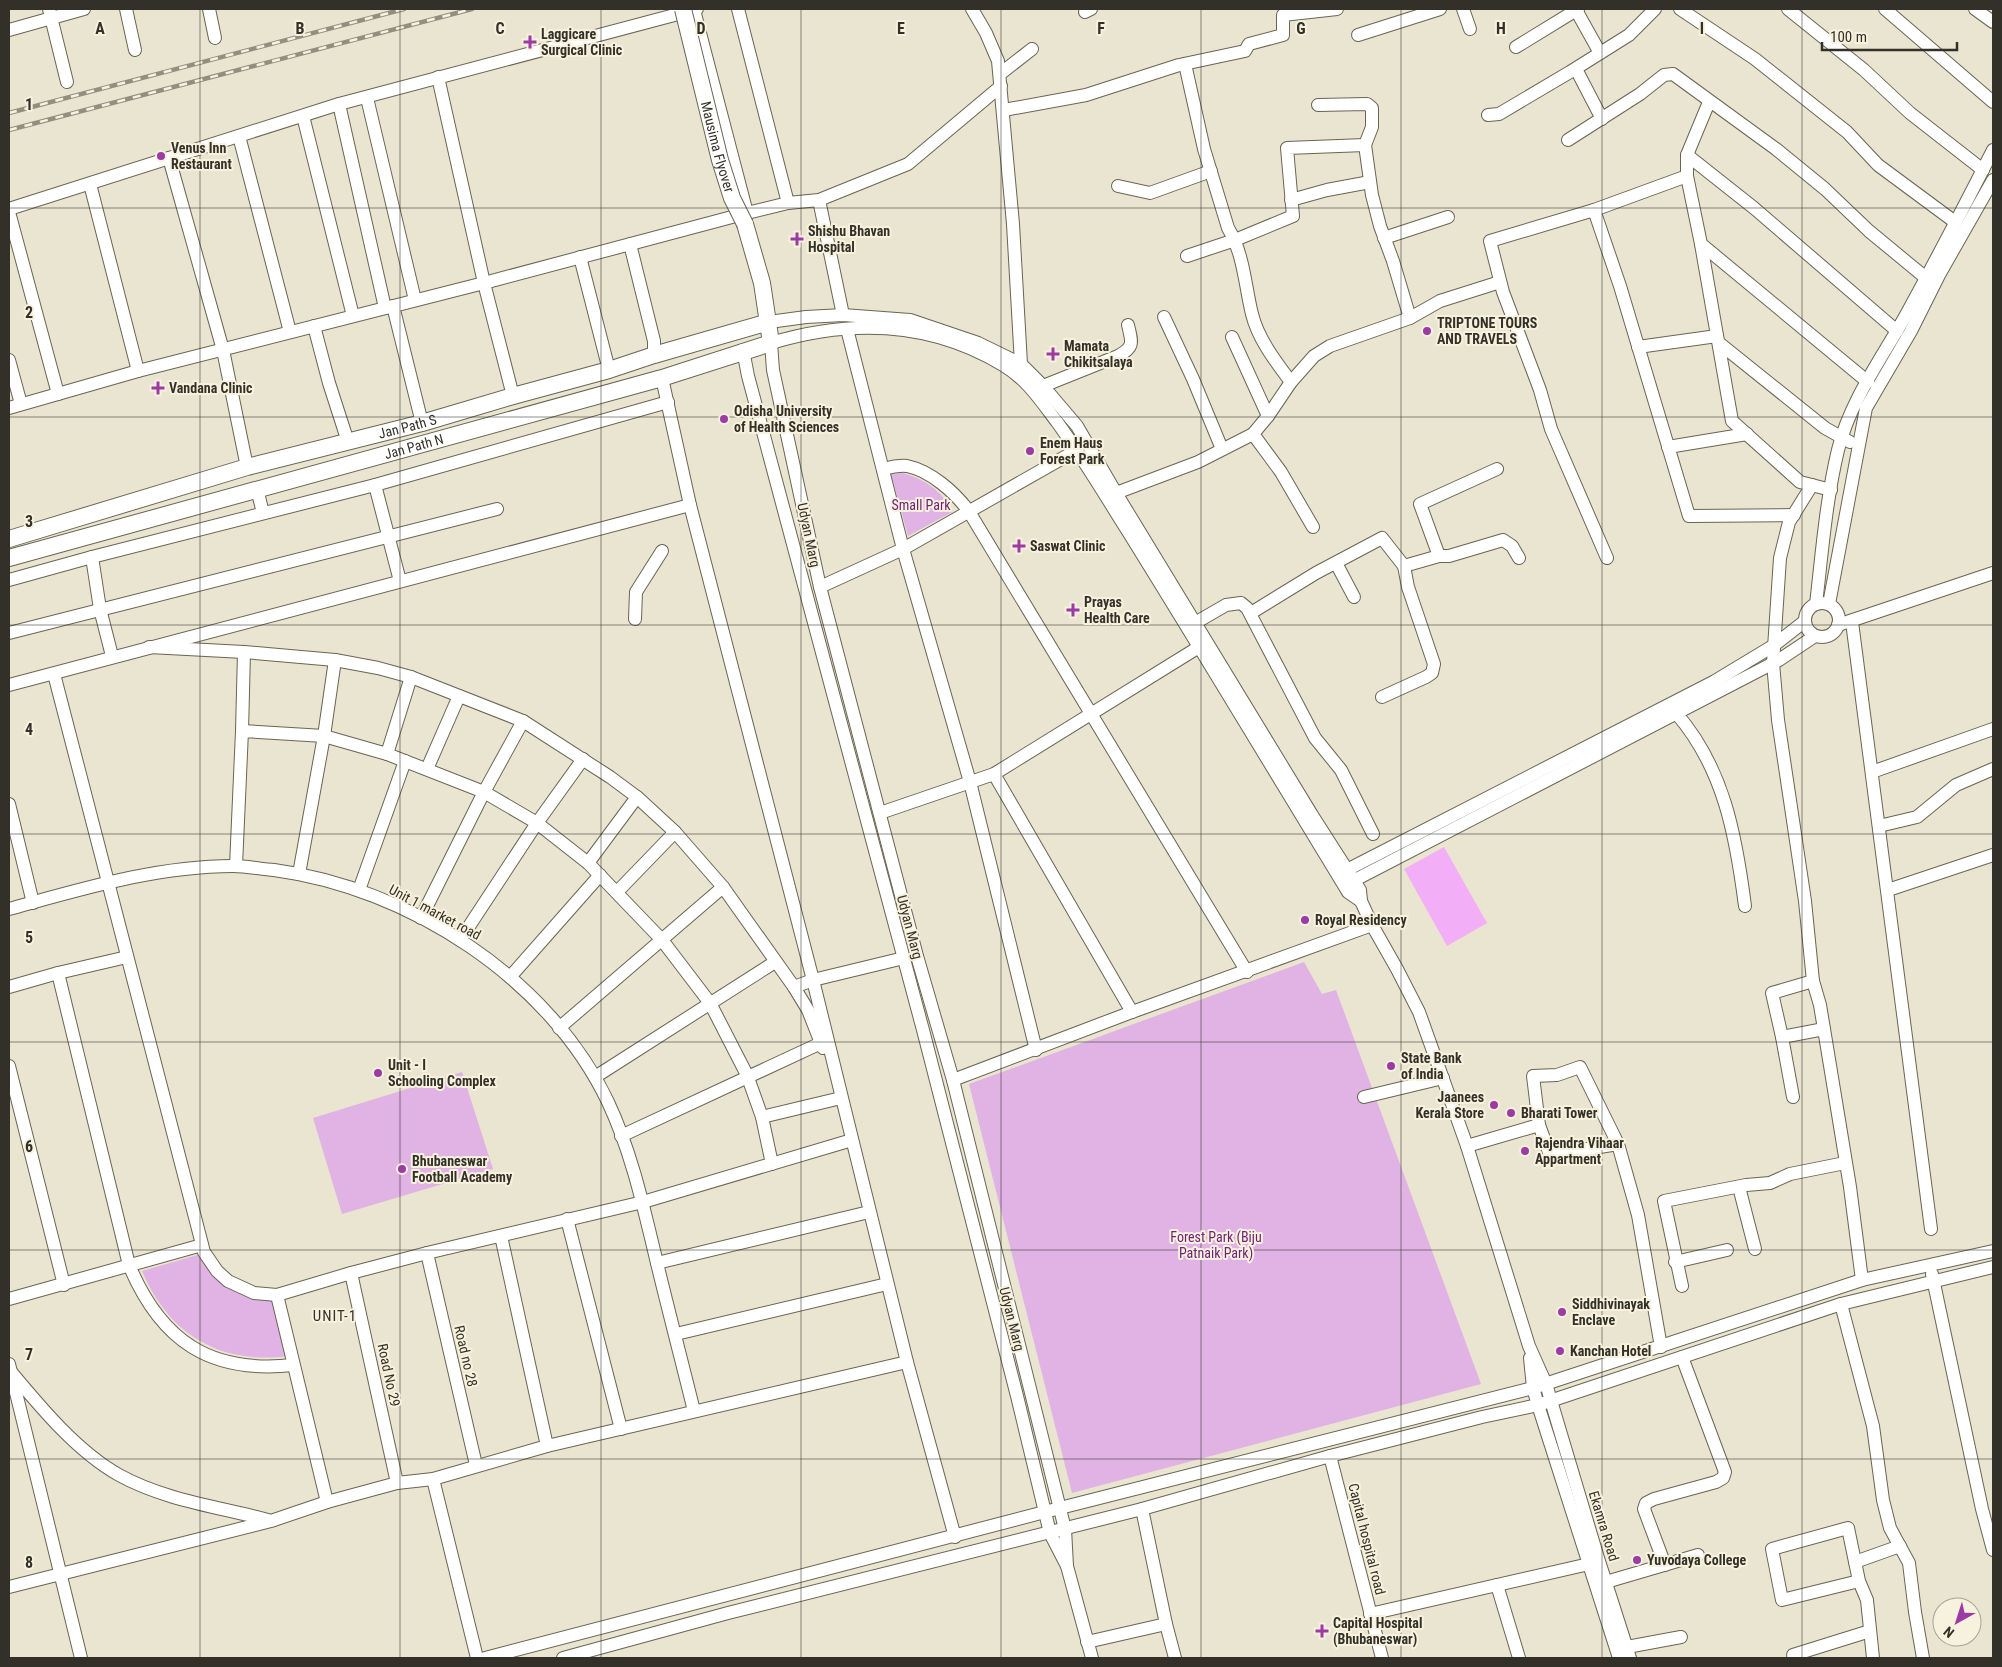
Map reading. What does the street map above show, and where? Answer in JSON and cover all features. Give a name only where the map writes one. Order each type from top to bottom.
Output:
[{"type":"main road","name":"Mausima Flyover","points":[[691,9],[720,160],[732,198],[746,218],[762,283],[769,322]]},
{"type":"main road","name":"Jan Path S","points":[[9,538],[247,467],[422,423],[610,370],[654,355],[769,322]]},
{"type":"main road","name":"Udyan Marg","points":[[769,322],[770,343]]},
{"type":"main road","name":"Udyan Marg","points":[[738,331],[744,350]]},
{"type":"main road","name":"Jan Path N","points":[[9,558],[662,378],[770,343]]},
{"type":"street","points":[[9,30],[50,13],[84,9]]},
{"type":"street","points":[[126,9],[135,50]]},
{"type":"street","points":[[209,9],[215,38]]},
{"type":"street","points":[[58,394],[9,210],[339,104],[367,98],[691,9]]},
{"type":"street","points":[[738,9],[788,203]]},
{"type":"street","points":[[972,9],[986,33],[998,61],[1001,80],[1021,364]]},
{"type":"street","points":[[1004,110],[1086,95],[1185,64],[1245,51],[1249,44],[1283,34],[1283,15],[1337,9]]},
{"type":"street","points":[[1358,35],[1440,9]]},
{"type":"street","points":[[1463,9],[1470,29]]},
{"type":"street","points":[[1488,115],[1499,114],[1576,69],[1629,35],[1655,9]]},
{"type":"street","points":[[1680,9],[1756,59],[1847,132],[1878,166],[1955,222]]},
{"type":"street","points":[[1788,9],[1864,70],[1910,113],[1983,170]]},
{"type":"street","points":[[1885,9],[1993,102]]},
{"type":"street","points":[[1975,9],[1993,22]]},
{"type":"street","points":[[1516,47],[1577,10],[1600,53]]},
{"type":"street","points":[[50,13],[67,82]]},
{"type":"street","points":[[9,360],[15,406],[138,371],[484,284],[580,256],[746,218],[788,203],[819,200],[908,164],[1001,80],[1032,49]]},
{"type":"street","points":[[1185,64],[1211,171],[1228,228],[1235,240],[1252,316],[1259,334],[1291,382]]},
{"type":"street","points":[[1576,69],[1602,119]]},
{"type":"street","points":[[1568,140],[1668,74],[1672,74],[1776,149],[1826,189],[1869,231],[1933,272]]},
{"type":"street","points":[[438,77],[484,284],[513,396]]},
{"type":"street","points":[[367,98],[415,300]]},
{"type":"street","points":[[1709,102],[1687,155],[1687,176],[1732,421],[1800,482],[1831,490]]},
{"type":"street","points":[[339,104],[389,307],[422,423]]},
{"type":"street","points":[[1318,105],[1368,104],[1372,108],[1372,127],[1364,146],[1370,182],[1384,238],[1410,318]]},
{"type":"street","points":[[303,116],[353,316]]},
{"type":"street","points":[[239,136],[290,332]]},
{"type":"street","points":[[1187,256],[1235,240],[1293,216],[1287,148],[1364,146]]},
{"type":"street","points":[[1822,604],[1866,408],[1911,330],[1933,272],[1955,222],[1993,150]]},
{"type":"street","points":[[1687,155],[1761,214],[1897,331]]},
{"type":"street","points":[[169,158],[223,350],[247,467]]},
{"type":"street","points":[[1118,186],[1150,193],[1211,171]]},
{"type":"street","points":[[1607,558],[1554,438],[1540,390],[1500,282],[1490,241],[1594,210],[1687,176]]},
{"type":"street","points":[[1822,604],[1831,490],[1842,438],[1858,399],[1897,331],[1993,180]]},
{"type":"street","points":[[1291,200],[1327,190],[1370,182]]},
{"type":"street","points":[[90,184],[138,371]]},
{"type":"street","points":[[819,200],[843,316]]},
{"type":"street","points":[[1594,210],[1689,516],[1794,515]]},
{"type":"street","points":[[1384,238],[1448,217]]},
{"type":"street","points":[[630,244],[654,341],[654,355]]},
{"type":"street","points":[[1701,244],[1868,382]]},
{"type":"street","points":[[580,256],[610,370]]},
{"type":"street","points":[[1116,493],[1198,462],[1254,434],[1291,382],[1314,356],[1330,346],[1410,318],[1440,301],[1500,282]]},
{"type":"street","name":"Jan Path S","points":[[769,322],[806,317],[843,316],[910,320],[978,343],[1021,364],[1040,390]]},
{"type":"street","points":[[1164,317],[1193,379],[1222,449]]},
{"type":"street","points":[[1040,390],[1128,350],[1132,342],[1128,325]]},
{"type":"street","points":[[314,326],[329,383],[348,442]]},
{"type":"street","name":"Jan Path N","points":[[770,343],[818,331],[880,327],[908,329],[940,338],[977,352],[1004,366],[1040,390]]},
{"type":"street","points":[[847,329],[903,549],[970,782],[1036,1050]]},
{"type":"street","points":[[1232,337],[1268,416]]},
{"type":"street","points":[[1638,347],[1718,339],[1825,428],[1858,447]]},
{"type":"street","name":"Udyan Marg","points":[[770,343],[773,370],[820,587],[917,956],[953,1080],[1065,1529],[1067,1566]]},
{"type":"street","name":"Udyan Marg","points":[[744,350],[748,376],[947,1123],[1050,1533],[1067,1566]]},
{"type":"street","points":[[662,378],[690,505],[813,980],[907,1362],[955,1537]]},
{"type":"street","points":[[1040,390],[1199,647],[1349,883],[1348,892],[1361,901],[1419,1012],[1467,1146],[1529,1348]]},
{"type":"street","points":[[1040,390],[1077,426],[1312,816],[1342,872]]},
{"type":"street","points":[[9,580],[375,485],[668,402]]},
{"type":"street","points":[[1254,434],[1281,472],[1313,527]]},
{"type":"street","points":[[1668,447],[1747,434]]},
{"type":"street","points":[[820,587],[903,549],[968,510],[1077,450]]},
{"type":"street","points":[[883,469],[894,466],[907,466],[927,474],[961,500],[1247,972]]},
{"type":"street","points":[[1439,556],[1420,504],[1497,469]]},
{"type":"street","points":[[375,485],[400,581]]},
{"type":"street","points":[[1812,485],[1789,522],[1780,558],[1773,663],[1778,720],[1805,901],[1813,981],[1824,1029],[1862,1280]]},
{"type":"street","points":[[257,490],[263,513]]},
{"type":"street","points":[[9,685],[54,674],[112,656],[690,505]]},
{"type":"street","points":[[9,633],[497,510]]},
{"type":"street","points":[[1251,613],[1382,538],[1404,566],[1408,587],[1434,664],[1434,669],[1426,677],[1382,697]]},
{"type":"street","points":[[1404,566],[1439,556],[1449,556],[1503,540],[1512,546],[1519,558]]},
{"type":"street","points":[[635,619],[636,592],[662,551]]},
{"type":"street","points":[[92,557],[100,609],[112,656]]},
{"type":"street","points":[[1336,563],[1354,597]]},
{"type":"street","points":[[1804,621],[1807,629],[1815,636],[1820,637],[1831,634],[1838,625],[1852,622],[1993,573]]},
{"type":"street","points":[[1195,623],[1226,605],[1236,602],[1241,602],[1251,613],[1315,738],[1341,770],[1374,834]]},
{"type":"street","points":[[1349,883],[1715,681],[1773,646],[1804,621],[1809,609],[1822,604],[1836,611],[1838,625]]},
{"type":"street","points":[[1852,622],[1931,1229]]},
{"type":"street","points":[[1552,771],[1676,713],[1773,663],[1815,636]]},
{"type":"street","points":[[149,647],[244,652],[335,660],[378,668],[411,677],[523,721],[583,759],[637,797],[675,832],[723,887],[794,987],[808,1010],[834,1070]]},
{"type":"street","points":[[880,814],[994,774],[1199,647]]},
{"type":"street","points":[[236,866],[244,652]]},
{"type":"street","points":[[299,874],[324,736],[335,660]]},
{"type":"street","points":[[54,674],[204,1252],[217,1271],[228,1281],[254,1293],[277,1295],[427,1253],[644,1202],[852,1140]]},
{"type":"street","points":[[387,754],[411,677]]},
{"type":"street","points":[[427,769],[459,696]]},
{"type":"street","points":[[1676,713],[1693,733],[1718,780],[1731,821],[1745,906]]},
{"type":"street","points":[[421,918],[484,792],[523,721]]},
{"type":"street","points":[[1872,772],[1993,729]]},
{"type":"street","points":[[242,731],[324,736],[387,754],[427,769],[484,792],[537,823],[588,864],[662,940],[710,1003],[747,1076],[762,1118],[772,1164]]},
{"type":"street","points":[[460,940],[537,823],[583,759]]},
{"type":"street","points":[[359,890],[405,761]]},
{"type":"street","points":[[1880,826],[1917,817],[1956,785],[1993,769]]},
{"type":"street","points":[[994,774],[1132,1012]]},
{"type":"street","points":[[1342,872],[1524,786]]},
{"type":"street","points":[[588,864],[637,797]]},
{"type":"street","points":[[9,804],[33,903]]},
{"type":"street","points":[[617,892],[675,832]]},
{"type":"street","points":[[1888,890],[1992,860]]},
{"type":"street","name":"Unit 1 market road","points":[[9,909],[107,883],[165,871],[236,866],[299,874],[359,890],[421,918],[460,940],[510,977],[549,1015],[595,1077],[609,1104],[644,1202],[694,1412]]},
{"type":"street","points":[[510,977],[600,875]]},
{"type":"street","points":[[559,1028],[723,887]]},
{"type":"street","points":[[953,1080],[1132,1012],[1247,972],[1372,925]]},
{"type":"street","points":[[9,987],[58,973],[127,958]]},
{"type":"street","points":[[794,987],[813,980],[904,958]]},
{"type":"street","points":[[595,1077],[775,962]]},
{"type":"street","points":[[58,973],[129,1265],[146,1300],[165,1326],[183,1341],[218,1360],[268,1368],[293,1365]]},
{"type":"street","points":[[1793,1097],[1772,993],[1813,981]]},
{"type":"street","points":[[1782,1037],[1824,1029]]},
{"type":"street","points":[[621,1136],[821,1043]]},
{"type":"street","points":[[9,1066],[64,1285]]},
{"type":"street","points":[[1618,1144],[1550,1155],[1539,1125],[1533,1076],[1557,1075],[1580,1067],[1618,1144],[1638,1215],[1661,1347]]},
{"type":"street","points":[[1364,1097],[1443,1078]]},
{"type":"street","points":[[762,1118],[841,1098]]},
{"type":"street","points":[[947,1123],[962,1118]]},
{"type":"street","points":[[1467,1146],[1539,1125]]},
{"type":"street","points":[[1682,1286],[1664,1201],[1739,1188],[1746,1185],[1770,1183],[1790,1174],[1845,1163]]},
{"type":"street","points":[[1739,1188],[1755,1248]]},
{"type":"street","points":[[657,1263],[869,1212]]},
{"type":"street","points":[[567,1219],[621,1429]]},
{"type":"street","points":[[501,1236],[547,1446]]},
{"type":"street","points":[[9,1299],[202,1245]]},
{"type":"street","points":[[1676,1262],[1727,1250]]},
{"type":"street","points":[[485,1658],[955,1537],[1060,1508],[1533,1388],[1862,1280],[1993,1250]]},
{"type":"street","name":"Road no 28","points":[[427,1253],[476,1465]]},
{"type":"street","points":[[1930,1264],[1982,1510],[1993,1550]]},
{"type":"street","points":[[563,1658],[728,1613],[1142,1509],[1330,1456],[1482,1417],[1538,1405],[1841,1304],[1993,1267]]},
{"type":"street","name":"Road No 29","points":[[351,1273],[398,1483]]},
{"type":"street","points":[[676,1334],[887,1284]]},
{"type":"street","points":[[277,1295],[327,1502]]},
{"type":"street","points":[[1841,1304],[1873,1426],[1883,1500],[1890,1528],[1909,1563],[1923,1658]]},
{"type":"street","name":"Ekamra Road","points":[[1529,1348],[1546,1384],[1629,1653]]},
{"type":"street","name":"Ekamra Road","points":[[1529,1348],[1533,1388],[1619,1658]]},
{"type":"street","points":[[1665,1565],[1644,1510],[1646,1502],[1654,1498],[1716,1482],[1723,1478],[1726,1472],[1682,1357]]},
{"type":"street","points":[[9,1587],[271,1520],[327,1502],[398,1483],[433,1479],[547,1446],[907,1362]]},
{"type":"street","points":[[10,1370],[33,1399],[80,1445],[101,1464],[120,1476],[148,1489],[184,1500],[271,1520]]},
{"type":"street","points":[[10,1370],[81,1658]]},
{"type":"street","name":"Capital hospital road","points":[[1330,1456],[1382,1658]]},
{"type":"street","points":[[433,1479],[477,1658]]},
{"type":"street","points":[[1142,1509],[1166,1624],[1176,1658]]},
{"type":"street","points":[[1859,1581],[1782,1600],[1772,1550],[1848,1528],[1859,1581],[1868,1600],[1873,1658]]},
{"type":"street","points":[[1855,1562],[1900,1546]]},
{"type":"street","points":[[1606,1582],[1698,1555]]},
{"type":"street","points":[[1370,1614],[1589,1564]]},
{"type":"street","points":[[1067,1566],[1092,1658]]},
{"type":"street","points":[[1498,1585],[1519,1658]]},
{"type":"street","points":[[1087,1642],[1166,1624]]},
{"type":"street","points":[[1792,1655],[1870,1631]]},
{"type":"street","points":[[1629,1653],[1680,1636]]},
{"type":"green space","name":"Small Park","points":[[903,473],[932,487],[944,498],[952,512],[908,536],[891,474]]},
{"type":"green space","name":"Forest Park (Biju Patnaik Park)","points":[[1304,962],[1322,994],[1336,990],[1481,1384],[1072,1493],[969,1084]]},
{"type":"green space","points":[[462,1072],[493,1169],[342,1214],[313,1118]]},
{"type":"green space","points":[[201,1254],[208,1267],[275,1300],[289,1356],[264,1358],[241,1356],[219,1350],[200,1341],[182,1328],[167,1313],[153,1293],[142,1271]]},
{"type":"shaded area","points":[[1444,847],[1487,923],[1447,946],[1404,869]]},
{"type":"railway","points":[[9,113],[404,9]]},
{"type":"railway","points":[[9,130],[472,9]]},
{"type":"place","name":"Laggicare Surgical Clinic","points":[[530,42]]},
{"type":"place","name":"Venus Inn Restaurant","points":[[161,156]]},
{"type":"place","name":"Shishu Bhavan Hospital","points":[[797,239]]},
{"type":"place","name":"TRIPTONE TOURS AND TRAVELS","points":[[1427,331]]},
{"type":"place","name":"Mamata Chikitsalaya","points":[[1053,354]]},
{"type":"place","name":"Vandana Clinic","points":[[158,388]]},
{"type":"place","name":"Odisha University of Health Sciences","points":[[724,419]]},
{"type":"place","name":"Enem Haus Forest Park","points":[[1030,451]]},
{"type":"place","name":"Saswat Clinic","points":[[1019,546]]},
{"type":"place","name":"Prayas Health Care","points":[[1073,610]]},
{"type":"place","name":"Royal Residency","points":[[1305,920]]},
{"type":"place","name":"State Bank of India","points":[[1391,1066]]},
{"type":"place","name":"Unit - I Schooling Complex","points":[[378,1073]]},
{"type":"place","name":"Jaanees Kerala Store","points":[[1494,1105]]},
{"type":"place","name":"Bharati Tower","points":[[1511,1113]]},
{"type":"place","name":"Rajendra Vihaar Appartment","points":[[1525,1151]]},
{"type":"place","name":"Bhubaneswar Football Academy","points":[[402,1169]]},
{"type":"place","name":"Siddhivinayak Enclave","points":[[1562,1312]]},
{"type":"place","name":"Kanchan Hotel","points":[[1560,1351]]},
{"type":"place","name":"Yuvodaya College","points":[[1637,1560]]},
{"type":"place","name":"Capital Hospital (Bhubaneswar)","points":[[1322,1631]]},
{"type":"district","name":"UNIT-1","points":[[335,1316]]}]
